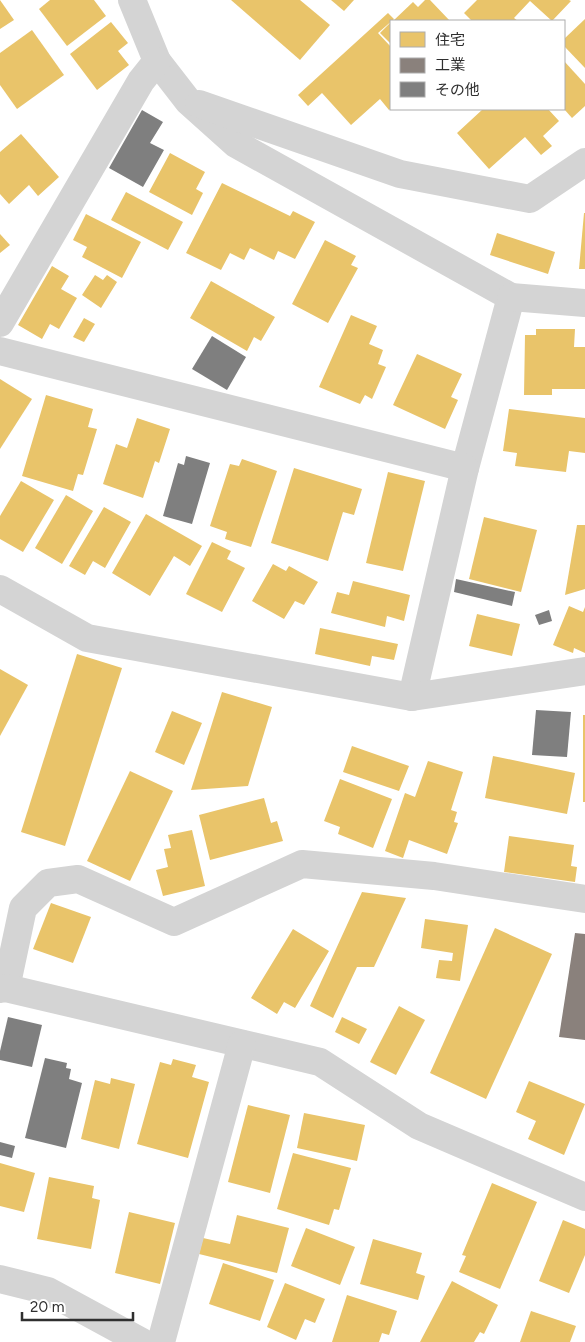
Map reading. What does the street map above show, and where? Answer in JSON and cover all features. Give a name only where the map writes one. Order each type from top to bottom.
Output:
[{"type":"street","points":[[132,0],[157,61],[188,100],[236,144],[510,297],[585,303]]},
{"type":"street","points":[[0,323],[141,81],[157,61]]},
{"type":"street","points":[[188,100],[400,174],[530,199],[585,162]]},
{"type":"street","points":[[412,697],[465,468],[510,297]]},
{"type":"street","points":[[0,350],[465,468]]},
{"type":"street","points":[[0,589],[86,638],[412,697],[585,671]]},
{"type":"street","points":[[585,899],[434,876],[302,864],[174,922],[78,879],[48,882],[23,908],[3,988],[320,1062],[419,1126],[585,1197]]},
{"type":"street","points":[[161,1342],[242,1044]]},
{"type":"street","points":[[0,1279],[48,1292],[142,1342]]},
{"type":"building: 住宅","points":[[0,0],[14,20],[0,29]]},
{"type":"building: 住宅","points":[[50,0],[94,0],[106,16],[67,46],[39,9]]},
{"type":"building: 住宅","points":[[231,0],[300,0],[330,25],[300,60]]},
{"type":"building: 住宅","points":[[331,0],[354,0],[344,11]]},
{"type":"building: 住宅","points":[[425,0],[430,0],[449,20],[394,20],[413,2],[418,7]]},
{"type":"building: 住宅","points":[[477,0],[571,1],[553,20],[530,1],[514,18],[517,20],[471,20],[464,13]]},
{"type":"building: 住宅","points":[[388,13],[394,19],[390,20],[390,22],[378,33],[390,46],[389,110],[380,99],[351,125],[322,93],[308,106],[298,95]]},
{"type":"building: 住宅","points":[[585,19],[585,68],[565,47],[565,38]]},
{"type":"building: 住宅","points":[[111,22],[128,43],[118,51],[129,65],[97,90],[70,54]]},
{"type":"building: 住宅","points":[[390,23],[390,43],[380,33]]},
{"type":"building: 住宅","points":[[32,30],[64,75],[17,109],[0,85],[0,53]]},
{"type":"building: 住宅","points":[[565,62],[585,84],[585,106],[572,118],[565,110]]},
{"type":"building: 住宅","points":[[482,110],[549,110],[559,121],[543,136],[552,146],[541,155],[525,137],[489,169],[457,133]]},
{"type":"building: 住宅","points":[[21,134],[59,177],[38,196],[29,185],[9,204],[0,194],[0,152]]},
{"type":"building: 住宅","points":[[170,153],[205,172],[196,189],[203,193],[192,215],[149,192]]},
{"type":"building: 住宅","points":[[222,183],[290,216],[293,211],[315,222],[295,259],[278,251],[274,260],[250,248],[244,260],[230,253],[221,270],[186,253]]},
{"type":"building: 住宅","points":[[126,192],[183,222],[168,250],[111,220]]},
{"type":"building: 住宅","points":[[584,213],[585,269],[579,269]]},
{"type":"building: 住宅","points":[[86,214],[141,242],[122,278],[82,257],[87,247],[73,240]]},
{"type":"building: 住宅","points":[[497,233],[555,252],[548,274],[490,255]]},
{"type":"building: 住宅","points":[[0,234],[10,245],[0,253]]},
{"type":"building: 住宅","points":[[325,240],[356,256],[351,265],[358,268],[328,323],[292,304]]},
{"type":"building: 住宅","points":[[52,266],[69,276],[61,289],[77,298],[59,329],[50,324],[42,339],[18,325]]},
{"type":"building: 住宅","points":[[95,275],[103,280],[107,275],[117,282],[101,308],[82,295]]},
{"type":"building: 住宅","points":[[211,281],[275,317],[261,341],[254,337],[247,351],[190,318]]},
{"type":"building: 住宅","points":[[351,315],[377,326],[369,344],[383,350],[378,364],[386,367],[372,399],[365,395],[360,404],[319,387]]},
{"type":"building: 住宅","points":[[84,318],[95,324],[84,342],[73,337]]},
{"type":"building: 住宅","points":[[536,329],[575,329],[574,347],[585,347],[585,389],[552,389],[552,395],[524,395],[525,335],[536,335]]},
{"type":"building: 住宅","points":[[417,354],[462,374],[451,397],[458,400],[445,429],[393,405]]},
{"type":"building: 住宅","points":[[0,379],[32,399],[0,449]]},
{"type":"building: 住宅","points":[[46,395],[93,409],[88,427],[97,429],[83,475],[78,474],[73,491],[22,476]]},
{"type":"building: 住宅","points":[[509,409],[585,418],[585,453],[569,451],[566,472],[515,466],[517,453],[503,451]]},
{"type":"building: 住宅","points":[[137,418],[170,429],[159,463],[155,461],[143,498],[103,484],[116,444],[127,448]]},
{"type":"building: 住宅","points":[[242,459],[277,471],[251,547],[225,539],[227,532],[210,526],[230,464],[239,466]]},
{"type":"building: 住宅","points":[[294,468],[362,489],[354,515],[343,512],[328,561],[271,543]]},
{"type":"building: 住宅","points":[[388,472],[425,481],[403,571],[366,563]]},
{"type":"building: 住宅","points":[[21,481],[54,500],[23,552],[0,539],[0,516]]},
{"type":"building: 住宅","points":[[66,495],[93,511],[62,564],[35,548]]},
{"type":"building: 住宅","points":[[104,507],[131,522],[105,568],[93,561],[85,575],[69,566]]},
{"type":"building: 住宅","points":[[146,514],[202,546],[190,566],[174,556],[150,596],[112,573]]},
{"type":"building: 住宅","points":[[484,517],[537,530],[521,592],[469,579]]},
{"type":"building: 住宅","points":[[577,525],[585,525],[585,589],[565,595]]},
{"type":"building: 住宅","points":[[212,542],[231,551],[227,559],[245,568],[222,612],[186,594]]},
{"type":"building: 住宅","points":[[273,564],[286,571],[289,566],[318,582],[304,605],[295,601],[284,619],[252,601]]},
{"type":"building: 住宅","points":[[353,581],[410,595],[404,621],[387,616],[385,627],[331,613],[337,592],[349,595]]},
{"type":"building: 住宅","points":[[569,606],[583,612],[585,607],[585,653],[574,648],[573,653],[553,645]]},
{"type":"building: 住宅","points":[[477,614],[520,624],[512,656],[469,646]]},
{"type":"building: 住宅","points":[[320,628],[398,644],[394,660],[372,656],[370,666],[315,654]]},
{"type":"building: 住宅","points":[[77,654],[122,668],[65,846],[21,832]]},
{"type":"building: 住宅","points":[[0,669],[28,685],[0,736]]},
{"type":"building: 住宅","points":[[222,692],[272,707],[248,786],[191,790]]},
{"type":"building: 住宅","points":[[172,711],[202,723],[184,765],[155,752]]},
{"type":"building: 住宅","points":[[583,715],[585,715],[585,802],[583,802]]},
{"type":"building: 住宅","points":[[352,746],[409,766],[399,791],[343,772]]},
{"type":"building: 住宅","points":[[493,756],[575,773],[567,814],[485,798]]},
{"type":"building: 住宅","points":[[428,761],[463,772],[451,810],[457,812],[454,822],[458,823],[447,854],[409,840],[403,858],[385,851],[405,793],[415,797]]},
{"type":"building: 住宅","points":[[130,771],[173,791],[130,881],[87,861]]},
{"type":"building: 住宅","points":[[340,779],[392,799],[373,848],[338,834],[340,827],[324,821]]},
{"type":"building: 住宅","points":[[264,798],[271,823],[277,821],[283,841],[210,860],[199,815]]},
{"type":"building: 住宅","points":[[192,830],[205,886],[163,896],[156,870],[168,867],[164,849],[171,848],[168,835]]},
{"type":"building: 住宅","points":[[509,836],[574,845],[571,866],[577,867],[575,882],[504,872]]},
{"type":"building: 住宅","points":[[362,892],[406,898],[374,967],[357,967],[333,1018],[310,1006]]},
{"type":"building: 住宅","points":[[51,903],[91,917],[73,963],[33,949]]},
{"type":"building: 住宅","points":[[425,919],[468,925],[460,981],[436,978],[439,960],[452,961],[453,953],[421,948]]},
{"type":"building: 住宅","points":[[495,928],[552,954],[486,1099],[430,1073]]},
{"type":"building: 住宅","points":[[293,929],[329,951],[295,1008],[284,1002],[277,1014],[251,998]]},
{"type":"building: 住宅","points":[[399,1006],[425,1020],[396,1075],[370,1062]]},
{"type":"building: 住宅","points":[[342,1017],[367,1029],[359,1044],[335,1032]]},
{"type":"building: 住宅","points":[[173,1059],[196,1065],[192,1077],[209,1082],[188,1158],[137,1144],[160,1062],[171,1065]]},
{"type":"building: 住宅","points":[[111,1078],[135,1084],[119,1149],[81,1139],[95,1080],[110,1084]]},
{"type":"building: 住宅","points":[[529,1081],[585,1104],[564,1155],[528,1139],[536,1121],[516,1112]]},
{"type":"building: 住宅","points":[[248,1105],[290,1115],[270,1193],[228,1182]]},
{"type":"building: 住宅","points":[[304,1113],[365,1125],[357,1161],[297,1148]]},
{"type":"building: 住宅","points":[[293,1153],[351,1168],[339,1210],[334,1209],[329,1225],[277,1209]]},
{"type":"building: 住宅","points":[[0,1163],[35,1173],[24,1212],[0,1206]]},
{"type":"building: 住宅","points":[[49,1177],[94,1186],[92,1198],[100,1200],[91,1249],[37,1239]]},
{"type":"building: 住宅","points":[[492,1183],[537,1202],[500,1289],[459,1272],[466,1256],[462,1255]]},
{"type":"building: 住宅","points":[[129,1212],[175,1223],[160,1284],[115,1273]]},
{"type":"building: 住宅","points":[[237,1215],[289,1228],[277,1273],[199,1254],[203,1238],[230,1244]]},
{"type":"building: 住宅","points":[[563,1220],[585,1229],[585,1255],[569,1293],[539,1281]]},
{"type":"building: 住宅","points":[[306,1228],[355,1247],[340,1285],[291,1266]]},
{"type":"building: 住宅","points":[[373,1239],[422,1253],[416,1273],[425,1276],[418,1300],[360,1284]]},
{"type":"building: 住宅","points":[[223,1263],[274,1280],[260,1321],[209,1304]]},
{"type":"building: 住宅","points":[[452,1281],[498,1305],[484,1334],[480,1332],[474,1342],[420,1342]]},
{"type":"building: 住宅","points":[[285,1283],[325,1299],[315,1323],[305,1319],[296,1340],[267,1327]]},
{"type":"building: 住宅","points":[[347,1295],[397,1311],[389,1335],[382,1333],[379,1342],[332,1342]]},
{"type":"building: 住宅","points":[[531,1311],[576,1326],[570,1342],[520,1342]]},
{"type":"building: 工業","points":[[575,933],[585,934],[585,1040],[559,1037]]},
{"type":"building: その他","points":[[142,110],[163,122],[150,143],[164,150],[143,187],[109,168]]},
{"type":"building: その他","points":[[212,336],[246,357],[227,390],[192,369]]},
{"type":"building: その他","points":[[186,456],[210,463],[192,524],[163,516],[178,463],[184,465]]},
{"type":"building: その他","points":[[456,579],[515,592],[512,606],[454,592]]},
{"type":"building: その他","points":[[549,610],[552,621],[539,625],[535,615]]},
{"type":"building: その他","points":[[536,710],[571,712],[567,757],[532,755]]},
{"type":"building: その他","points":[[8,1017],[42,1025],[32,1067],[0,1060],[0,1051]]},
{"type":"building: その他","points":[[45,1058],[67,1063],[66,1068],[71,1069],[69,1079],[82,1083],[66,1148],[25,1138]]},
{"type":"building: その他","points":[[0,1142],[15,1146],[12,1158],[0,1155]]}]
